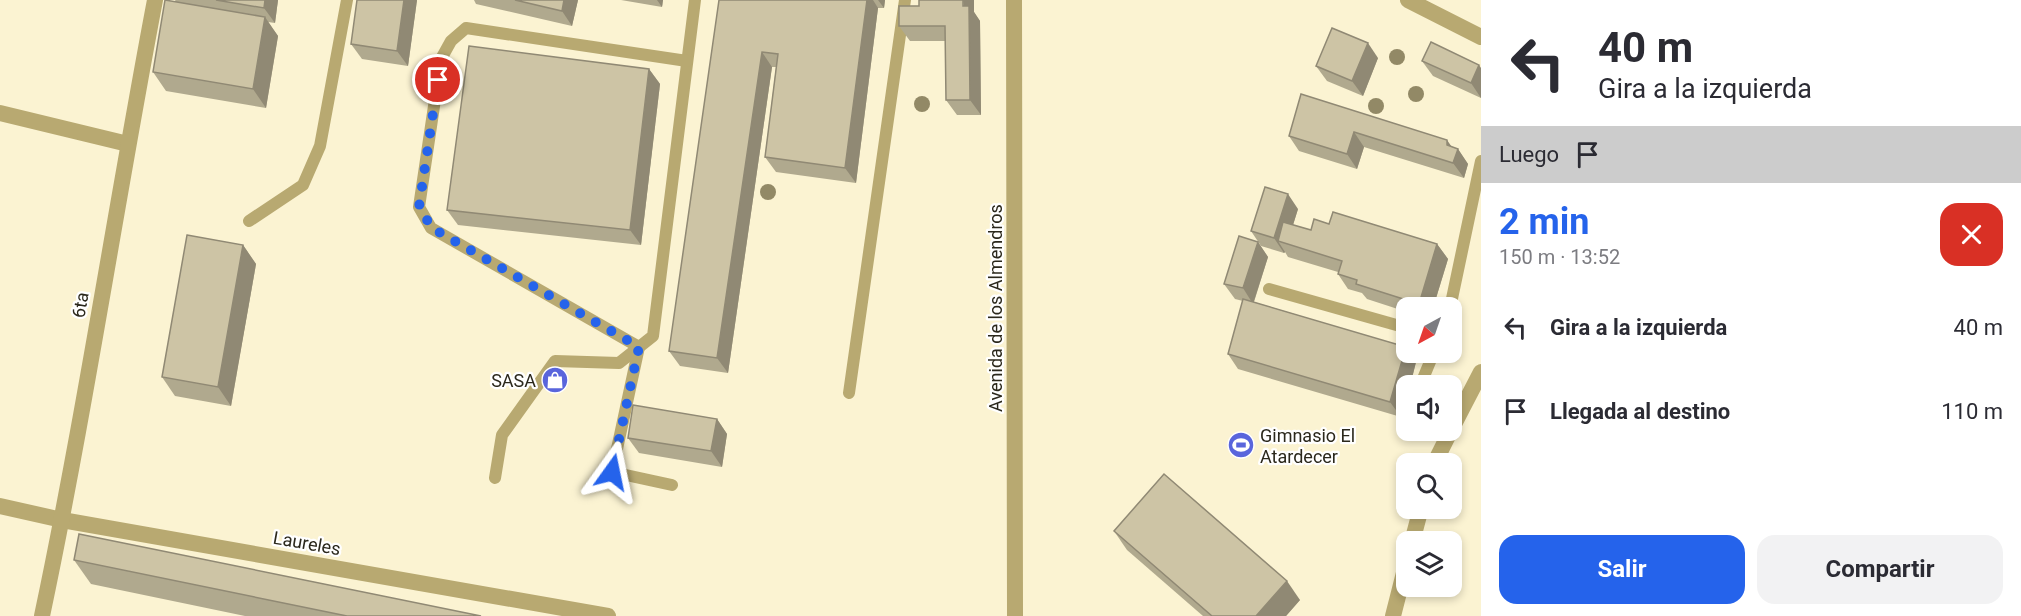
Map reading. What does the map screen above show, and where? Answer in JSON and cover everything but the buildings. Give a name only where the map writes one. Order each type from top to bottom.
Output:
[{"type":"street","name":"6ta","points":[[42,616],[62,520],[155,0]]},
{"type":"street","name":"Avenida de los Almendros","points":[[1014,0],[1015,616]]},
{"type":"street","points":[[1408,0],[1481,37]]},
{"type":"street","points":[[0,113],[128,144]]},
{"type":"street","points":[[1462,408],[1481,372]]},
{"type":"street","name":"Laureles","points":[[0,506],[62,520],[572,613],[608,616]]},
{"type":"street","points":[[1393,616],[1398,597]]},
{"type":"lane","points":[[249,221],[303,185],[320,146],[348,0]]},
{"type":"lane","points":[[495,478],[502,435],[555,361],[619,363],[653,336],[695,0]]},
{"type":"lane","points":[[849,393],[905,0]]},
{"type":"lane","points":[[639,347],[432,228],[419,207],[441,59],[451,41],[466,28],[687,61]]},
{"type":"lane","points":[[1452,297],[1481,161]]},
{"type":"lane","points":[[1269,289],[1396,325]]},
{"type":"lane","points":[[639,347],[612,472],[672,485]]},
{"type":"place","name":"SASA","points":[[555,380]]},
{"type":"place","name":"Gimnasio El Atardecer","points":[[1241,445]]},
{"type":"route","points":[[438,80],[419,207],[432,228],[639,347],[612,472]]}]
